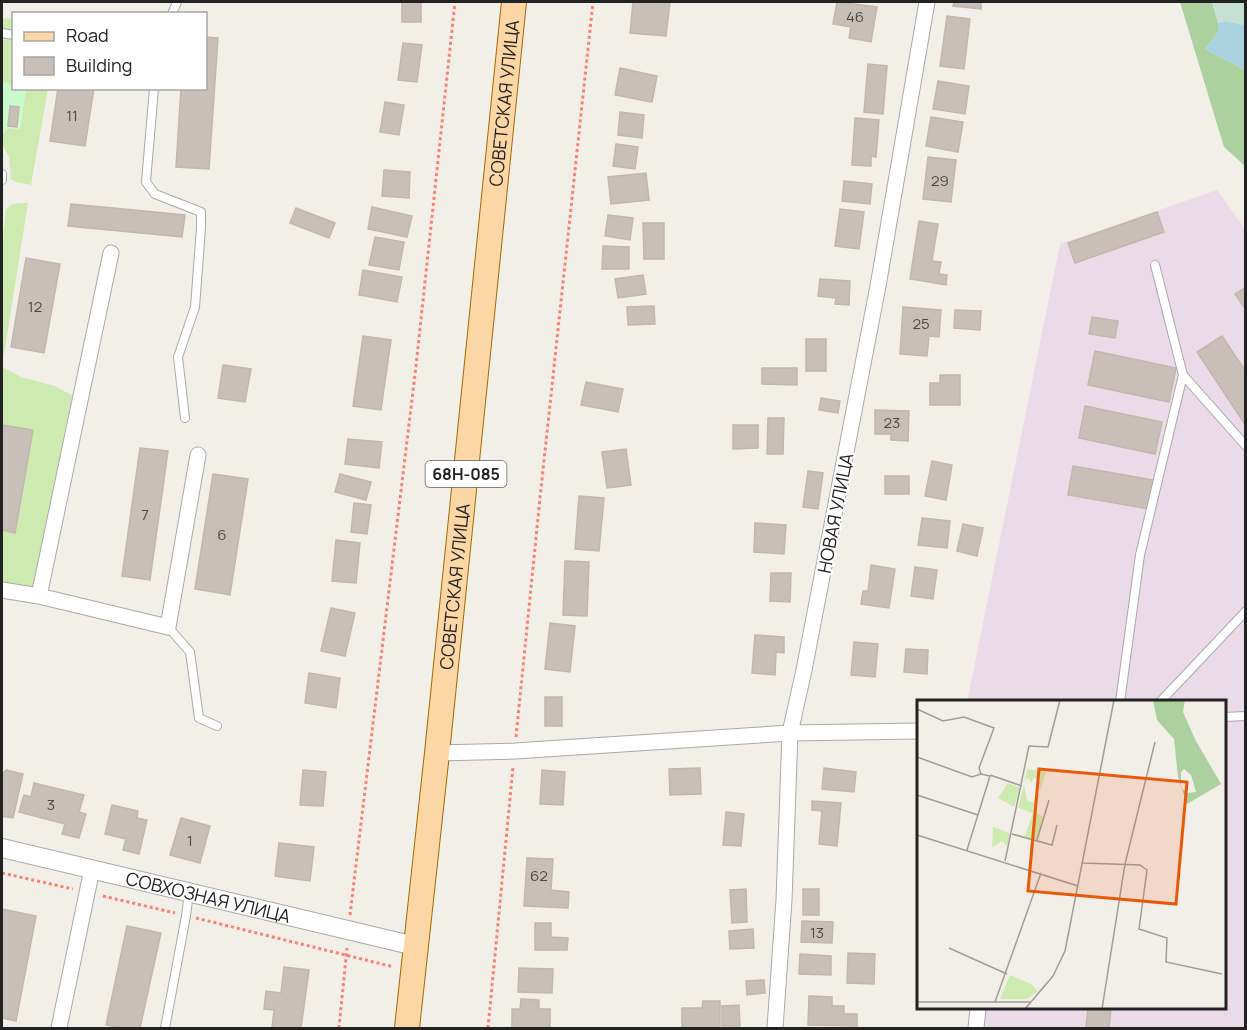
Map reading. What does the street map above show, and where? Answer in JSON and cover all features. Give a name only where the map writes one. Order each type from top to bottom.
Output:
[{"type":"main road","name":"СОВЕТСКАЯ УЛИЦА","points":[[407,1029],[514,2]]},
{"type":"street","name":"НОВАЯ УЛИЦА","points":[[775,1029],[784,900],[790,733],[876,297],[927,2]]},
{"type":"street","points":[[39,596],[111,253]]},
{"type":"street","points":[[2,590],[39,596],[168,627],[198,455]]},
{"type":"street","points":[[437,753],[515,751],[790,733],[917,731]]},
{"type":"street","name":"СОВХОЗНАЯ УЛИЦА","points":[[2,848],[415,946]]},
{"type":"street","points":[[58,1029],[92,869]]},
{"type":"street","points":[[976,1029],[978,1009]]},
{"type":"lane","points":[[154,90],[146,182],[155,194],[201,212],[195,307],[178,357],[185,418]]},
{"type":"lane","points":[[2,174],[2,180]]},
{"type":"lane","points":[[1155,265],[1183,375],[1245,446]]},
{"type":"lane","points":[[1120,700],[1140,555],[1183,375]]},
{"type":"lane","points":[[1162,700],[1245,611]]},
{"type":"lane","points":[[168,627],[190,652],[199,718],[217,726]]},
{"type":"lane","points":[[1226,717],[1245,716]]},
{"type":"lane","points":[[165,1029],[189,892]]},
{"type":"path","points":[[339,1029],[455,2]]},
{"type":"path","points":[[488,1029],[540,498],[593,2]]},
{"type":"path","points":[[2,873],[413,972]]},
{"type":"shaded area","points":[[1217,190],[1246,230],[1245,1028],[972,1028],[973,1009],[1226,1009],[1226,700],[967,700],[1060,244]]},
{"type":"green space","points":[[1180,2],[1212,2],[1218,23],[1218,33],[1205,49],[1245,70],[1245,166],[1224,147]]},
{"type":"green space","points":[[1212,2],[1245,2],[1245,25],[1225,21],[1218,23]]},
{"type":"green space","points":[[2,18],[12,19],[12,84],[2,83]]},
{"type":"green space","points":[[2,83],[12,84],[12,90],[26,90],[20,129],[8,128],[2,135]]},
{"type":"green space","points":[[26,90],[48,90],[31,185],[11,179],[9,157],[2,144],[2,135],[8,128],[20,129]]},
{"type":"green space","points":[[28,203],[2,367],[2,247],[6,210],[12,204]]},
{"type":"green space","points":[[2,367],[21,377],[55,386],[73,396],[34,590],[2,585]]},
{"type":"water","points":[[1225,21],[1245,25],[1245,70],[1205,49],[1218,33],[1218,23]]},
{"type":"building","points":[[402,2],[421,2],[421,22],[402,22]]},
{"type":"building","points":[[633,2],[670,2],[666,36],[630,33]]},
{"type":"building","points":[[837,2],[877,7],[871,42],[849,38],[851,27],[833,24]]},
{"type":"building","points":[[954,2],[981,2],[981,9],[953,6]]},
{"type":"building","points":[[947,16],[970,19],[964,69],[940,66]]},
{"type":"building","points":[[207,37],[218,38],[209,169],[176,167],[181,90],[207,90]]},
{"type":"building","points":[[403,43],[422,45],[417,82],[398,80]]},
{"type":"building","points":[[868,64],[887,66],[883,114],[864,112]]},
{"type":"building","points":[[620,68],[657,76],[652,102],[615,95]]},
{"type":"building","points":[[938,81],[969,86],[965,114],[933,109]]},
{"type":"building","points":[[58,90],[94,90],[85,146],[50,141]]},
{"type":"building","points":[[385,102],[404,105],[399,135],[380,132]]},
{"type":"building","points":[[10,106],[19,107],[17,127],[8,126]]},
{"type":"building","points":[[620,112],[644,115],[642,138],[618,135]]},
{"type":"building","points":[[931,117],[963,122],[958,152],[926,146]]},
{"type":"building","points":[[855,118],[879,120],[876,157],[871,156],[871,166],[852,165]]},
{"type":"building","points":[[616,144],[638,147],[635,169],[613,166]]},
{"type":"building","points":[[928,157],[956,160],[951,202],[923,199]]},
{"type":"building","points":[[384,170],[410,172],[409,198],[382,196]]},
{"type":"building","points":[[646,173],[649,200],[611,204],[608,177]]},
{"type":"building","points":[[844,181],[872,184],[870,204],[842,201]]},
{"type":"building","points":[[71,204],[185,215],[182,237],[68,226]]},
{"type":"building","points":[[372,207],[412,216],[407,237],[368,229]]},
{"type":"building","points":[[296,208],[335,223],[329,238],[290,223]]},
{"type":"building","points":[[840,209],[864,212],[859,249],[835,246]]},
{"type":"building","points":[[1157,212],[1164,232],[1075,263],[1068,243]]},
{"type":"building","points":[[608,215],[633,218],[630,240],[605,236]]},
{"type":"building","points":[[919,221],[938,224],[932,261],[941,262],[939,274],[947,275],[946,285],[910,279]]},
{"type":"building","points":[[643,223],[664,223],[664,259],[644,259]]},
{"type":"building","points":[[375,237],[404,242],[399,270],[369,265]]},
{"type":"building","points":[[603,246],[629,247],[629,269],[602,269]]},
{"type":"building","points":[[26,258],[60,264],[44,353],[11,347]]},
{"type":"building","points":[[363,270],[402,277],[397,302],[359,295]]},
{"type":"building","points":[[643,275],[646,294],[618,298],[615,279]]},
{"type":"building","points":[[820,279],[850,281],[849,305],[835,304],[836,298],[818,296]]},
{"type":"building","points":[[1246,287],[1246,310],[1235,294]]},
{"type":"building","points":[[654,306],[655,324],[628,325],[627,307]]},
{"type":"building","points":[[903,307],[941,310],[939,337],[929,336],[927,356],[900,354]]},
{"type":"building","points":[[955,310],[981,311],[980,330],[954,328]]},
{"type":"building","points":[[1092,317],[1118,321],[1115,338],[1089,334]]},
{"type":"building","points":[[363,336],[391,340],[381,410],[353,406]]},
{"type":"building","points":[[1222,336],[1246,372],[1246,426],[1197,352]]},
{"type":"building","points":[[806,339],[826,339],[826,371],[806,371]]},
{"type":"building","points":[[1095,351],[1176,368],[1169,402],[1088,385]]},
{"type":"building","points":[[223,365],[251,369],[245,402],[218,398]]},
{"type":"building","points":[[762,368],[797,368],[797,385],[762,384]]},
{"type":"building","points":[[940,375],[960,375],[960,405],[930,405],[930,383],[940,383]]},
{"type":"building","points":[[586,382],[623,389],[618,412],[581,405]]},
{"type":"building","points":[[821,398],[840,401],[838,413],[819,410]]},
{"type":"building","points":[[1085,406],[1162,422],[1155,454],[1079,438]]},
{"type":"building","points":[[875,410],[909,411],[908,441],[891,440],[891,434],[875,434]]},
{"type":"building","points":[[768,418],[784,418],[783,454],[767,454]]},
{"type":"building","points":[[2,425],[33,430],[15,533],[2,530]]},
{"type":"building","points":[[733,425],[758,425],[758,448],[733,449]]},
{"type":"building","points":[[348,439],[382,442],[379,468],[345,464]]},
{"type":"building","points":[[140,448],[168,451],[150,580],[122,576]]},
{"type":"building","points":[[626,449],[631,485],[607,488],[602,452]]},
{"type":"building","points":[[932,461],[952,465],[946,500],[925,496]]},
{"type":"building","points":[[1073,466],[1154,480],[1149,509],[1068,495]]},
{"type":"building","points":[[808,471],[823,473],[818,509],[803,507]]},
{"type":"building","points":[[213,474],[248,479],[230,595],[195,589]]},
{"type":"building","points":[[340,474],[371,482],[366,500],[335,492]]},
{"type":"building","points":[[885,476],[909,476],[909,494],[885,494]]},
{"type":"building","points":[[579,496],[604,498],[599,551],[575,549]]},
{"type":"building","points":[[354,503],[371,505],[367,534],[351,532]]},
{"type":"building","points":[[922,518],[950,521],[947,548],[918,545]]},
{"type":"building","points":[[755,523],[786,525],[784,554],[754,552]]},
{"type":"building","points":[[963,524],[983,528],[977,556],[957,551]]},
{"type":"building","points":[[336,540],[360,543],[356,583],[332,581]]},
{"type":"building","points":[[565,561],[589,562],[587,616],[563,615]]},
{"type":"building","points":[[871,565],[895,569],[889,608],[861,604],[863,591],[868,591]]},
{"type":"building","points":[[915,567],[937,570],[933,599],[911,596]]},
{"type":"building","points":[[771,573],[791,573],[790,602],[770,601]]},
{"type":"building","points":[[331,608],[355,613],[345,656],[321,651]]},
{"type":"building","points":[[550,623],[575,626],[570,672],[545,669]]},
{"type":"building","points":[[755,635],[784,637],[784,653],[776,652],[775,675],[752,673]]},
{"type":"building","points":[[854,642],[878,644],[875,677],[851,675]]},
{"type":"building","points":[[906,649],[928,650],[927,674],[904,672]]},
{"type":"building","points":[[309,673],[340,678],[336,708],[305,703]]},
{"type":"building","points":[[545,697],[562,697],[562,726],[545,726]]},
{"type":"building","points":[[700,768],[701,794],[670,795],[669,769]]},
{"type":"building","points":[[824,768],[856,772],[854,792],[822,789]]},
{"type":"building","points":[[6,770],[23,774],[13,818],[2,816],[2,774]]},
{"type":"building","points":[[303,770],[326,772],[323,806],[300,805]]},
{"type":"building","points":[[542,770],[565,772],[563,805],[540,804]]},
{"type":"building","points":[[34,783],[84,795],[79,812],[86,814],[79,838],[62,834],[65,824],[19,812],[24,795],[31,797]]},
{"type":"building","points":[[812,801],[841,803],[837,846],[819,844],[822,811],[812,810]]},
{"type":"building","points":[[112,805],[138,811],[137,818],[147,820],[139,854],[123,850],[126,839],[105,834]]},
{"type":"building","points":[[726,812],[744,814],[741,846],[723,845]]},
{"type":"building","points":[[181,818],[210,826],[200,863],[170,855]]},
{"type":"building","points":[[279,843],[314,847],[310,881],[275,876]]},
{"type":"building","points":[[527,858],[553,859],[551,890],[569,892],[568,908],[524,906]]},
{"type":"building","points":[[746,889],[747,922],[732,923],[730,890]]},
{"type":"building","points":[[803,889],[819,889],[819,915],[803,915]]},
{"type":"building","points":[[2,909],[36,916],[16,1021],[2,1018]]},
{"type":"building","points":[[802,921],[833,922],[832,943],[801,942]]},
{"type":"building","points":[[535,923],[551,923],[551,937],[568,938],[567,950],[535,950]]},
{"type":"building","points":[[127,926],[161,933],[140,1028],[106,1025]]},
{"type":"building","points":[[753,929],[754,948],[730,949],[729,931]]},
{"type":"building","points":[[848,953],[875,954],[874,984],[847,983]]},
{"type":"building","points":[[800,954],[831,956],[831,975],[799,974]]},
{"type":"building","points":[[284,967],[309,970],[301,1028],[272,1028],[274,1010],[264,1009],[266,991],[281,993]]},
{"type":"building","points":[[519,968],[553,969],[552,993],[518,992]]},
{"type":"building","points":[[764,980],[765,993],[747,995],[746,981]]},
{"type":"building","points":[[809,996],[832,997],[832,1006],[844,1006],[844,1014],[857,1014],[857,1026],[808,1025]]},
{"type":"building","points":[[521,999],[539,1000],[539,1009],[550,1009],[550,1028],[512,1028],[512,1009],[520,1009]]},
{"type":"building","points":[[703,1001],[720,1001],[720,1028],[682,1028],[682,1008],[702,1008]]},
{"type":"building","points":[[739,1005],[740,1026],[722,1026],[722,1006]]},
{"type":"building","points":[[1088,1009],[1111,1009],[1109,1028],[1086,1028]]}]
